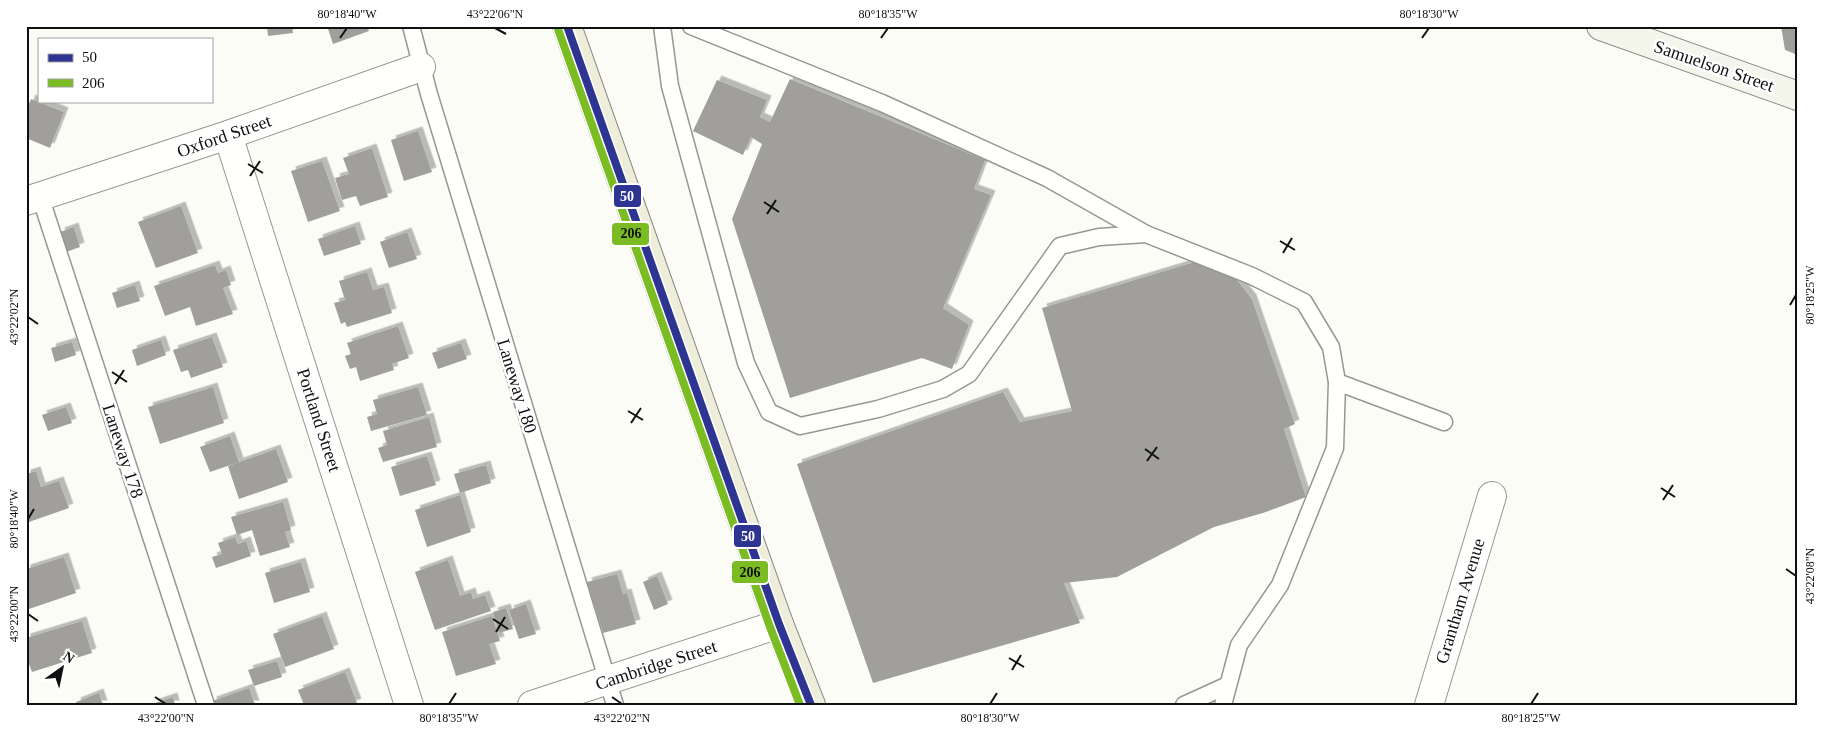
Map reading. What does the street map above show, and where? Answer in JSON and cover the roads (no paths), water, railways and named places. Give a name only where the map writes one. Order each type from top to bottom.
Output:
[{"type":"main road","points":[[567,26],[779,624],[811,705]]},
{"type":"street","name":"Samuelson Street","points":[[1601,26],[1798,96]]},
{"type":"street","name":"Oxford Street","points":[[33,199],[228,135],[420,67]]},
{"type":"street","name":"Portland Street","points":[[228,135],[410,705]]},
{"type":"street","name":"Grantham Avenue","points":[[1428,705],[1492,496]]},
{"type":"street","name":"Cambridge Street","points":[[532,705],[611,692],[779,624]]},
{"type":"lane","name":"Laneway 180","points":[[411,26],[420,67],[611,692]]},
{"type":"lane","points":[[662,26],[670,86],[746,363],[770,412],[800,426],[878,409],[943,389],[968,374],[1060,246],[1099,237],[1146,234]]},
{"type":"lane","points":[[691,26],[882,103],[1047,178],[1146,234],[1252,276],[1304,302],[1331,347],[1337,382],[1335,448],[1280,585],[1239,645],[1223,705]]},
{"type":"lane","name":"Laneway 178","points":[[33,199],[206,705]]},
{"type":"lane","points":[[1337,382],[1444,422]]},
{"type":"lane","points":[[1184,705],[1228,685]]}]
